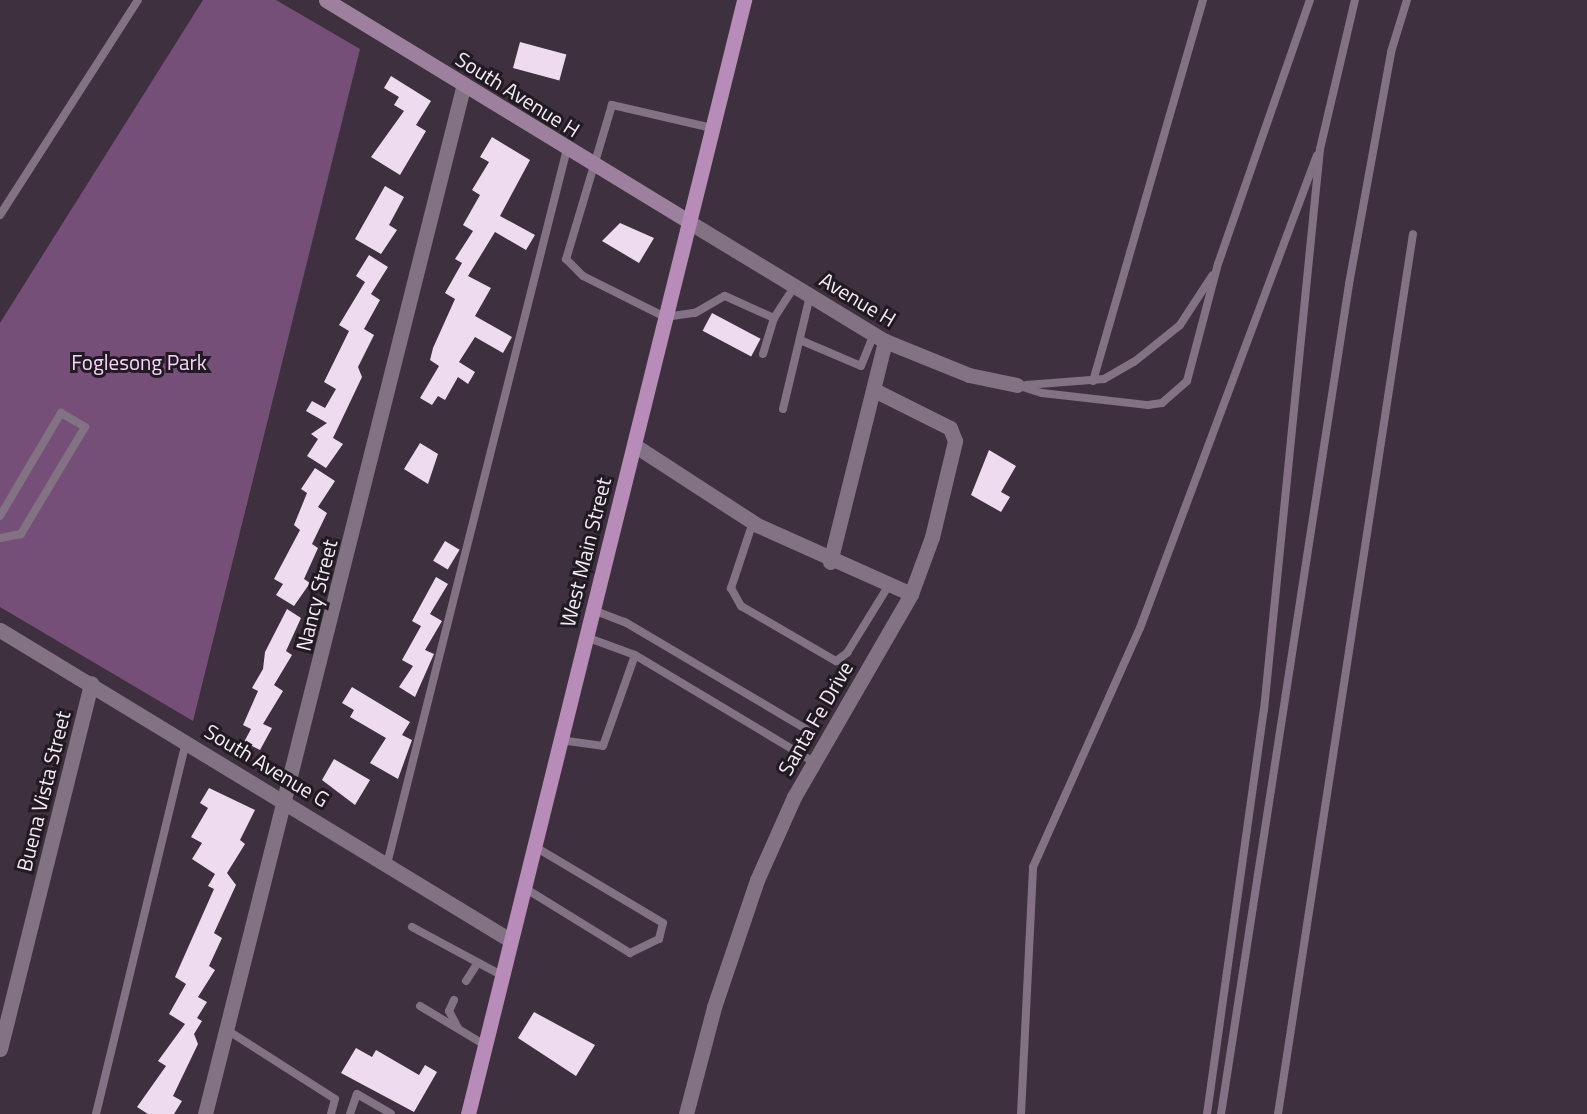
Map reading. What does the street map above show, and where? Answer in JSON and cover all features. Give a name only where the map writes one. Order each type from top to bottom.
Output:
[{"type":"main road","name":"West Main Street","points":[[468,1114],[744,0]]},
{"type":"street","name":"South Avenue H","points":[[326,0],[689,222]]},
{"type":"street","name":"Nancy Street","points":[[205,1114],[286,801],[464,84]]},
{"type":"street","name":"Avenue H","points":[[689,222],[880,338],[969,375],[1017,385]]},
{"type":"street","points":[[830,562],[874,390],[880,338]]},
{"type":"street","name":"Santa Fe Drive","points":[[686,1114],[714,1007],[757,880],[814,762],[911,594],[932,537],[956,441],[941,419],[874,390]]},
{"type":"street","points":[[634,445],[753,522],[830,562],[911,594]]},
{"type":"street","name":"South Avenue G","points":[[0,630],[286,801],[510,940]]},
{"type":"street","name":"Buena Vista Street","points":[[0,1049],[91,683]]},
{"type":"lane","points":[[0,215],[138,0]]},
{"type":"lane","points":[[1093,381],[1203,0]]},
{"type":"lane","points":[[1017,385],[1041,393],[1162,403],[1187,381],[1195,363],[1218,264],[1310,0]]},
{"type":"lane","points":[[1021,1114],[1033,867],[1140,628],[1320,149],[1355,0]]},
{"type":"lane","points":[[1221,1114],[1349,284],[1391,52],[1407,0]]},
{"type":"lane","points":[[712,128],[612,105],[566,259],[583,276],[665,317],[695,313],[725,296],[774,318]]},
{"type":"lane","points":[[387,864],[567,149]]},
{"type":"lane","points":[[1207,1114],[1264,710],[1320,149]]},
{"type":"lane","points":[[1278,1114],[1413,234]]},
{"type":"lane","points":[[1017,385],[1093,381],[1134,362],[1180,326],[1197,305],[1218,264]]},
{"type":"lane","points":[[763,354],[774,318],[795,286]]},
{"type":"lane","points":[[783,409],[810,296]]},
{"type":"lane","points":[[800,340],[861,366],[880,338]]},
{"type":"lane","points":[[0,516],[61,413],[85,427],[21,534],[0,538]]},
{"type":"lane","points":[[753,522],[731,588],[741,606],[836,661],[847,652],[889,585]]},
{"type":"lane","points":[[592,610],[625,622],[806,729]]},
{"type":"lane","points":[[586,637],[635,655],[814,762]]},
{"type":"lane","points":[[560,740],[603,746],[635,655]]},
{"type":"lane","points":[[96,1114],[187,741]]},
{"type":"lane","points":[[523,887],[630,953],[659,939],[663,922],[534,846]]},
{"type":"lane","points":[[412,927],[501,975]]},
{"type":"lane","points":[[466,981],[477,964]]},
{"type":"lane","points":[[454,1000],[449,1011],[458,1029]]},
{"type":"lane","points":[[420,1006],[485,1045]]},
{"type":"lane","points":[[227,1030],[335,1098],[331,1114]]},
{"type":"lane","points":[[350,1114],[357,1094],[391,1114]]},
{"type":"green space","name":"Foglesong Park","points":[[203,0],[276,0],[360,49],[193,721],[0,607],[0,323]]},
{"type":"building","points":[[520,42],[566,54],[559,81],[513,68]]},
{"type":"building","points":[[391,76],[431,101],[416,125],[426,131],[400,175],[371,157],[404,111],[394,105],[399,97],[384,88]]},
{"type":"building","points":[[492,137],[530,160],[500,216],[535,235],[526,250],[495,232],[468,276],[491,288],[475,316],[512,337],[503,353],[475,337],[459,362],[475,372],[468,384],[458,377],[445,400],[438,396],[432,405],[420,398],[439,366],[430,360],[455,299],[445,293],[462,263],[455,259],[473,231],[463,225],[480,195],[472,190],[489,162],[480,157]]},
{"type":"building","points":[[385,186],[404,197],[389,225],[397,230],[381,254],[355,239]]},
{"type":"building","points":[[620,223],[654,238],[639,263],[602,241]]},
{"type":"building","points":[[369,255],[388,267],[371,294],[380,300],[364,329],[374,335],[358,367],[362,377],[333,438],[343,444],[326,468],[307,456],[318,439],[311,434],[327,423],[306,411],[312,401],[325,408],[336,389],[324,382],[349,331],[339,325],[365,282],[356,276]]},
{"type":"building","points":[[712,313],[761,339],[751,356],[703,331]]},
{"type":"building","points":[[420,443],[438,454],[428,484],[404,469]]},
{"type":"building","points":[[989,450],[1016,466],[1001,492],[1010,497],[1001,512],[971,495]]},
{"type":"building","points":[[315,468],[335,481],[318,507],[327,513],[312,544],[318,548],[304,579],[310,583],[294,606],[276,595],[283,584],[274,579],[300,530],[294,525],[307,493],[301,489]]},
{"type":"building","points":[[445,541],[460,550],[448,569],[433,561]]},
{"type":"building","points":[[436,577],[448,584],[430,614],[442,621],[425,650],[434,654],[415,697],[399,687],[413,666],[402,660],[421,626],[412,621]]},
{"type":"building","points":[[287,609],[301,618],[286,651],[292,655],[274,685],[283,691],[263,724],[272,728],[260,750],[244,742],[251,729],[243,725],[258,691],[252,688],[263,669],[265,652]]},
{"type":"building","points":[[352,687],[410,722],[402,735],[412,740],[398,779],[370,763],[386,738],[350,717],[354,710],[342,703]]},
{"type":"building","points":[[334,759],[370,780],[355,805],[322,780]]},
{"type":"building","points":[[209,788],[255,810],[240,840],[245,844],[227,873],[236,885],[214,933],[222,938],[209,966],[215,970],[198,997],[207,1002],[197,1018],[202,1021],[194,1034],[198,1044],[173,1096],[182,1101],[174,1114],[148,1114],[137,1107],[166,1066],[158,1061],[185,1024],[169,1014],[186,984],[175,977],[214,889],[208,886],[215,874],[192,859],[202,843],[191,837],[208,808],[200,803]]},
{"type":"building","points":[[534,1012],[595,1045],[576,1076],[518,1038]]},
{"type":"building","points":[[356,1048],[372,1057],[376,1050],[419,1075],[425,1065],[437,1072],[414,1112],[341,1073]]}]
